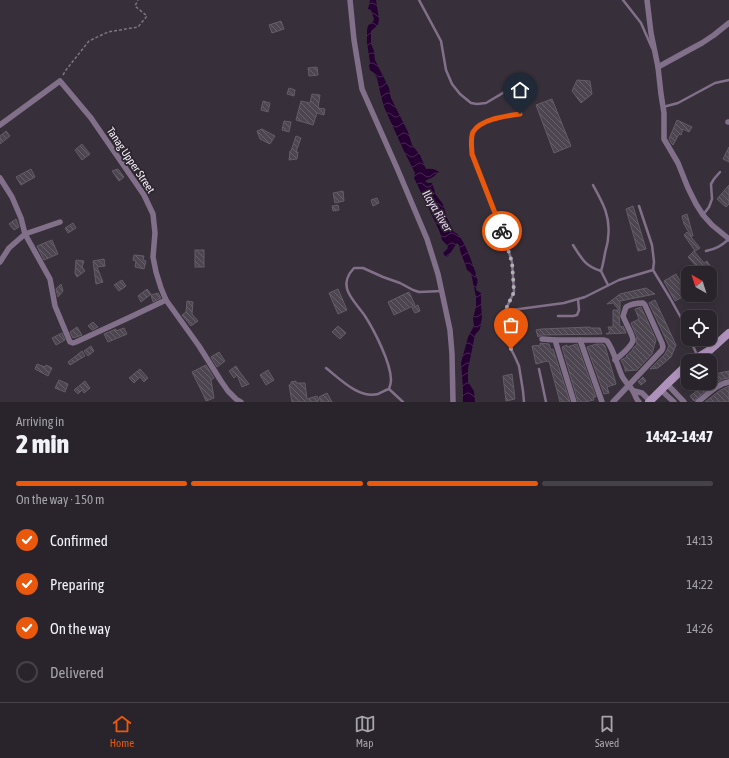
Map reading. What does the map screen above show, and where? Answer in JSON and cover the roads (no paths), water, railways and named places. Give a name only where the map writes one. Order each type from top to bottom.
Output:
[{"type":"street","points":[[350,0],[354,40],[362,89],[427,239],[438,274],[451,342],[453,402]]},
{"type":"street","points":[[647,0],[664,113],[664,139],[678,163],[688,188],[703,215],[712,225],[729,239]]},
{"type":"street","points":[[658,67],[702,43],[729,23]]},
{"type":"street","name":"Tanag Upper Street","points":[[0,125],[60,80],[91,118],[144,195],[153,214],[155,233],[153,257],[156,272],[166,300],[228,391],[241,402]]},
{"type":"street","points":[[0,178],[12,197],[21,218],[25,234],[50,279],[55,306],[70,342],[73,343],[166,300]]},
{"type":"street","points":[[0,262],[9,248],[25,234],[60,222]]},
{"type":"street","points":[[613,402],[662,350],[663,347],[657,330],[643,303],[629,305],[626,307],[623,316],[633,341],[631,345],[615,360]]},
{"type":"street","points":[[703,354],[717,345],[729,333]]},
{"type":"street","points":[[542,339],[607,341],[611,346],[615,360],[628,386],[634,391],[642,393],[650,402],[681,371]]},
{"type":"street","points":[[554,340],[574,402]]},
{"type":"street","points":[[580,340],[602,402]]},
{"type":"street","points":[[698,402],[718,386],[729,382]]},
{"type":"street","points":[[664,387],[674,402]]},
{"type":"street","points":[[664,387],[684,402]]},
{"type":"street","points":[[634,391],[636,399],[639,402]]},
{"type":"lane","points":[[419,0],[441,41],[446,70],[452,84],[460,94],[471,103],[486,103],[518,84],[529,80],[533,84]]},
{"type":"lane","points":[[623,0],[641,22],[656,58]]},
{"type":"lane","points":[[663,107],[678,103],[715,83],[729,80]]},
{"type":"lane","points":[[520,114],[493,119],[481,124],[473,132],[471,141],[472,154],[502,230],[512,262],[514,292],[505,311],[506,335],[518,366],[524,402]]},
{"type":"lane","points":[[703,215],[710,207],[712,200],[712,184],[720,172]]},
{"type":"lane","points":[[593,185],[603,202],[609,221],[604,264],[601,271]]},
{"type":"lane","points":[[639,206],[652,245],[654,262],[653,270],[681,318]]},
{"type":"lane","points":[[706,251],[715,249],[729,239]]},
{"type":"lane","points":[[573,245],[581,259],[588,266],[601,271],[608,285]]},
{"type":"lane","points":[[326,368],[349,386],[362,393],[377,394],[389,388],[392,381],[390,369],[381,346],[365,316],[350,298],[346,280],[354,268],[363,268],[419,292],[442,291]]},
{"type":"lane","points":[[505,311],[564,303],[585,297],[608,285],[636,274],[653,270]]},
{"type":"lane","points":[[558,316],[573,316],[577,314],[579,310],[578,299]]},
{"type":"lane","points":[[539,369],[546,402]]},
{"type":"lane","points":[[389,388],[403,402]]},
{"type":"water","name":"Ilaya River","points":[[370,0],[376,0],[379,19],[378,25],[371,31],[371,44],[374,51],[375,60],[389,88],[391,98],[408,132],[412,145],[420,155],[426,169],[433,169],[439,172],[425,181],[432,183],[436,195],[443,204],[447,218],[454,232],[458,234],[464,243],[476,274],[476,290],[481,293],[482,317],[480,329],[475,335],[468,369],[468,382],[474,391],[475,402],[463,402],[461,363],[468,337],[474,326],[473,318],[476,307],[476,297],[471,273],[467,270],[457,243],[447,257],[443,253],[448,248],[447,245],[442,240],[439,230],[414,178],[415,173],[384,107],[377,78],[370,70],[367,30],[368,25],[373,22],[374,19],[371,10],[368,9]]}]
